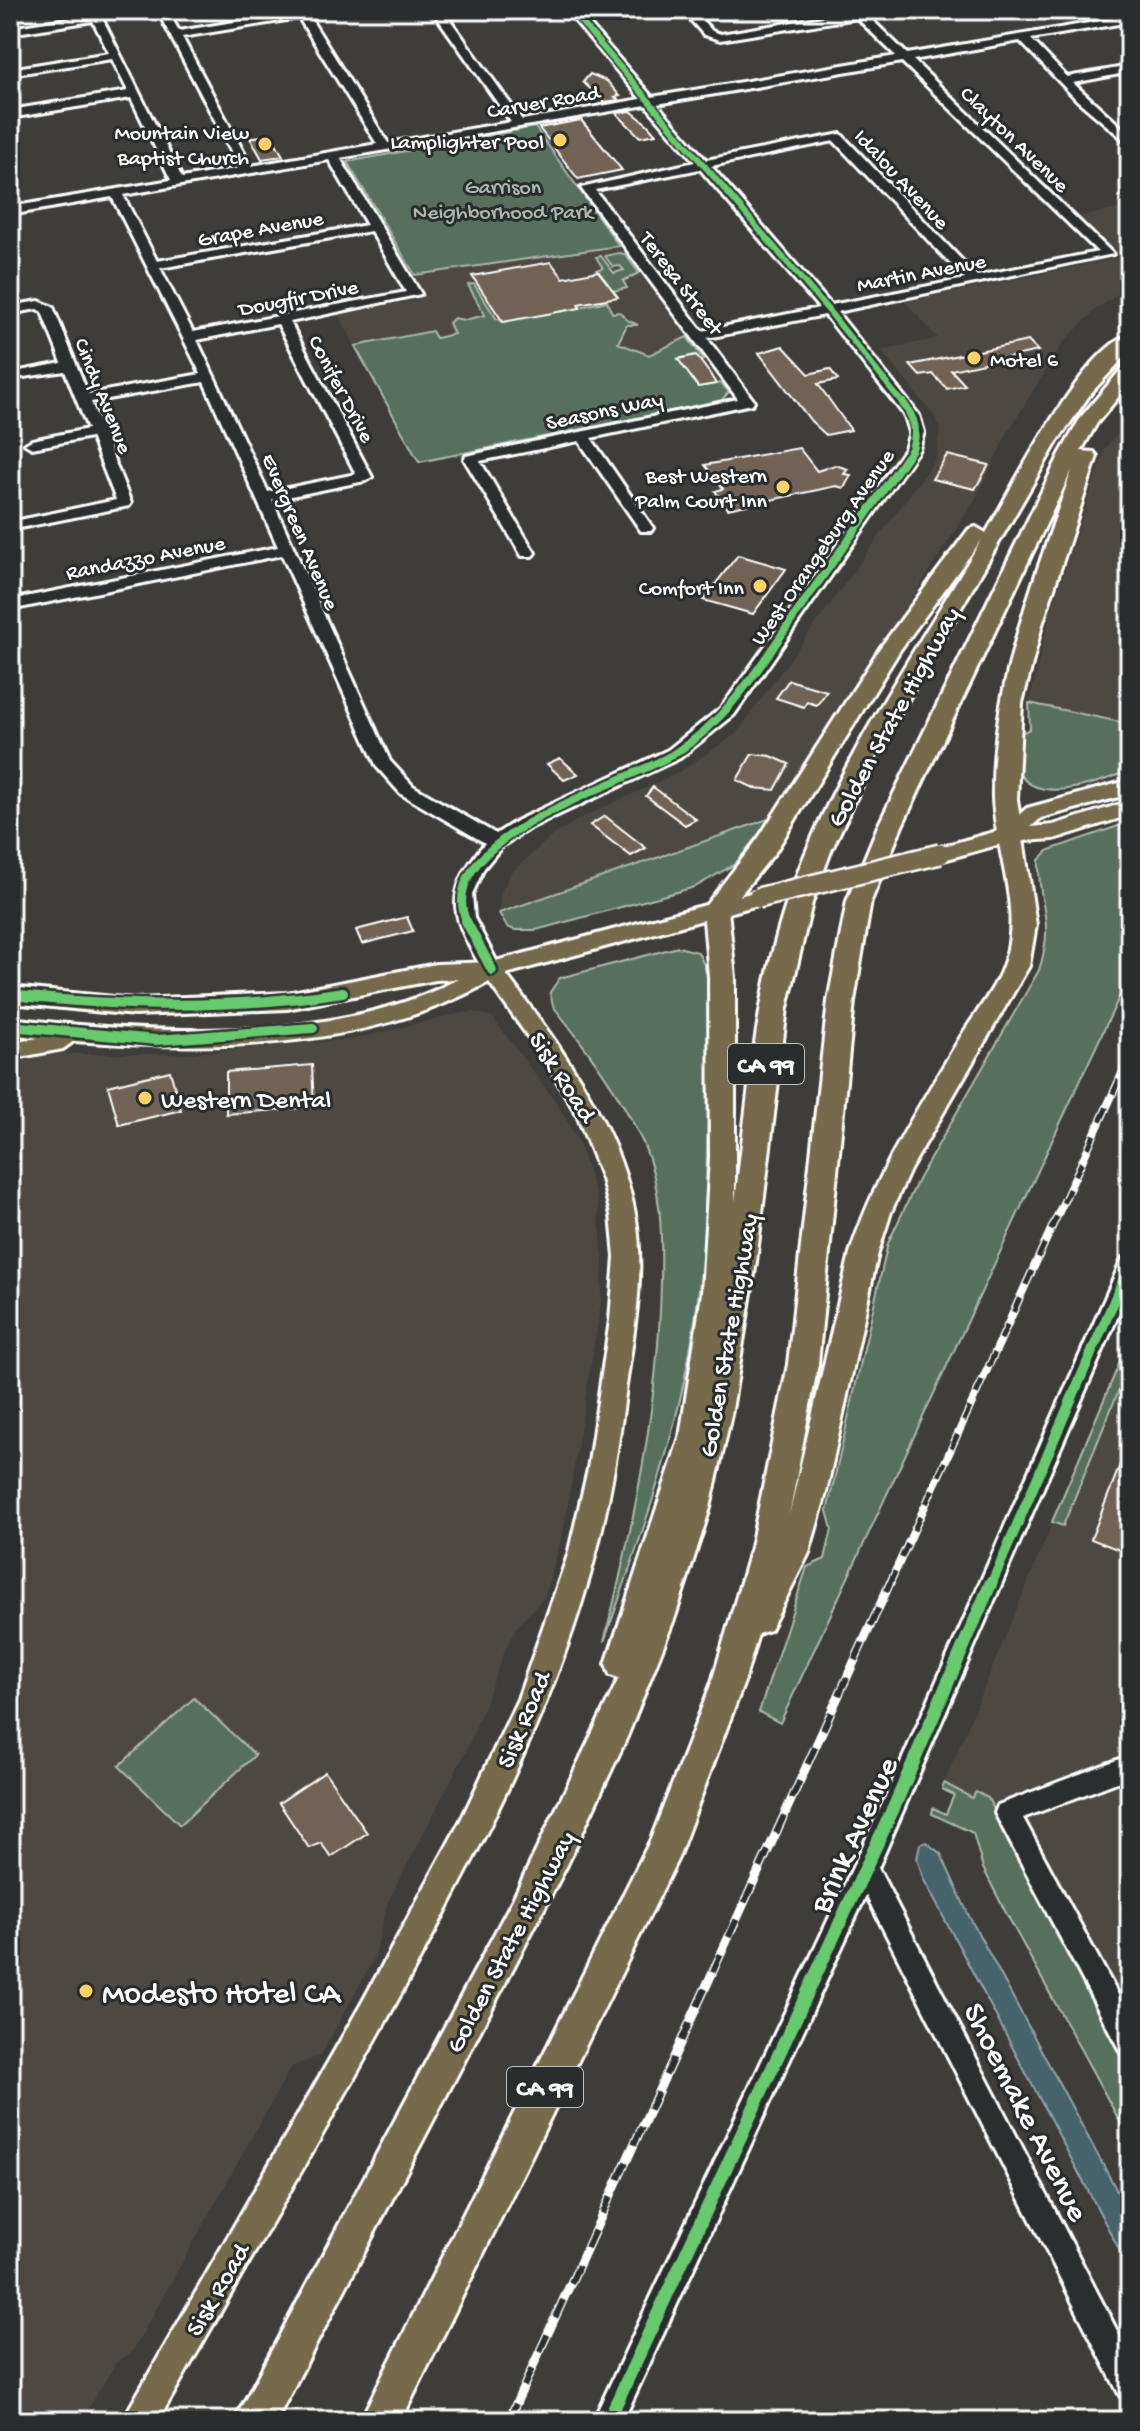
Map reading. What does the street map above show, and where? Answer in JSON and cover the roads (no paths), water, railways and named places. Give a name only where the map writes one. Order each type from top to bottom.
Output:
[{"type":"highway","name":"Golden State Highway","points":[[254,2421],[557,1852],[611,1739],[650,1639],[702,1480],[730,1350],[784,955],[820,849],[845,793],[1013,507],[1056,423],[1090,378],[1130,341]]},
{"type":"highway","name":"Golden State Highway","points":[[380,2421],[666,1846],[728,1682],[767,1547],[803,1364],[841,1001],[859,901],[890,826],[1070,454],[1095,411],[1130,371]]},
{"type":"highway","points":[[557,1852],[695,1437],[716,1293],[724,1157],[722,977],[715,909],[767,845],[891,648],[970,544],[1022,459],[1051,419],[1090,378]]},
{"type":"highway","points":[[728,1682],[793,1553],[813,1483],[864,1253],[877,1212],[897,1168],[1016,966],[1024,925],[1008,835],[1005,789],[1008,733],[1021,660],[1091,447],[1130,383]]},
{"type":"main road","points":[[1008,835],[1034,813],[1130,787]]},
{"type":"main road","points":[[10,995],[135,1007],[239,1005],[333,994],[436,972],[492,970],[715,909],[1008,835],[1054,832],[1130,808]]},
{"type":"main road","points":[[10,1051],[60,1041],[193,1039],[357,1021],[464,990],[492,970]]},
{"type":"main road","name":"Sisk Road","points":[[139,2421],[365,2030],[460,1856],[543,1670],[584,1550],[600,1476],[620,1336],[627,1260],[623,1218],[607,1151],[591,1113],[563,1067],[492,970]]},
{"type":"main road","points":[[10,1026],[111,1038]]},
{"type":"street","points":[[162,10],[248,171]]},
{"type":"street","points":[[175,35],[328,10]]},
{"type":"street","points":[[437,10],[519,124]]},
{"type":"street","name":"West Orangeburg Avenue","points":[[492,970],[465,918],[463,894],[476,866],[496,842],[524,824],[674,754],[728,711],[912,449],[917,432],[912,415],[828,310],[571,10]]},
{"type":"street","points":[[687,10],[715,36],[886,10]]},
{"type":"street","points":[[795,10],[808,23]]},
{"type":"street","points":[[1117,10],[1129,19]]},
{"type":"street","points":[[301,12],[385,147]]},
{"type":"street","points":[[10,31],[95,14],[179,183]]},
{"type":"street","name":"Clayton Avenue","points":[[859,14],[1107,254],[1056,264]]},
{"type":"street","name":"Carver Road","points":[[10,211],[1129,19]]},
{"type":"street","points":[[1022,37],[1130,141]]},
{"type":"street","points":[[10,72],[114,55]]},
{"type":"street","points":[[1066,81],[1130,69]]},
{"type":"street","points":[[10,114],[133,94]]},
{"type":"street","name":"Idalou Avenue","points":[[703,163],[837,137],[974,281]]},
{"type":"street","points":[[333,157],[374,227]]},
{"type":"street","name":"Teresa Street","points":[[703,163],[587,188],[747,401]]},
{"type":"street","name":"Evergreen Avenue","points":[[116,194],[209,377],[289,549],[328,647],[383,763],[407,790],[496,842]]},
{"type":"street","name":"Grape Avenue","points":[[152,266],[374,227]]},
{"type":"street","name":"Dougfir Drive","points":[[190,337],[414,294],[374,227]]},
{"type":"street","name":"Martin Avenue","points":[[699,336],[1056,264]]},
{"type":"street","name":"Cindy Avenue","points":[[10,310],[43,305],[48,310],[124,503],[10,526]]},
{"type":"street","name":"Conifer Drive","points":[[265,497],[365,477],[282,319]]},
{"type":"street","points":[[15,376],[68,366]]},
{"type":"street","points":[[84,399],[209,377]]},
{"type":"street","name":"Seasons Way","points":[[527,553],[471,459],[747,401]]},
{"type":"street","points":[[32,444],[97,432]]},
{"type":"street","points":[[583,436],[646,528]]},
{"type":"street","name":"Randazzo Avenue","points":[[10,605],[289,549]]},
{"type":"street","name":"Brink Avenue","points":[[608,2421],[865,1868],[1130,1264]]},
{"type":"street","points":[[1130,1766],[1007,1813],[1130,2044]]},
{"type":"street","name":"Shoemake Avenue","points":[[865,1868],[1130,2386]]},
{"type":"water","points":[[926,1842],[941,1854],[969,1916],[1130,2215],[1130,2270],[924,1880],[917,1859],[920,1844]]},
{"type":"railway","points":[[889,1585],[1130,1056]]},
{"type":"railway","points":[[508,2421],[890,1583]]},
{"type":"place","name":"Lamplighter Pool","points":[[560,140]]},
{"type":"place","name":"Mountain View Baptist Church","points":[[265,144]]},
{"type":"place","name":"Motel 6","points":[[974,358]]},
{"type":"place","name":"Best Western Palm Court Inn","points":[[783,487]]},
{"type":"place","name":"Comfort Inn","points":[[760,586]]},
{"type":"place","name":"Western Dental","points":[[145,1098]]},
{"type":"place","name":"Modesto Hotel CA","points":[[86,1991]]},
{"type":"park label","name":"Garrison Neighborhood Park","points":[[503,198]]}]
